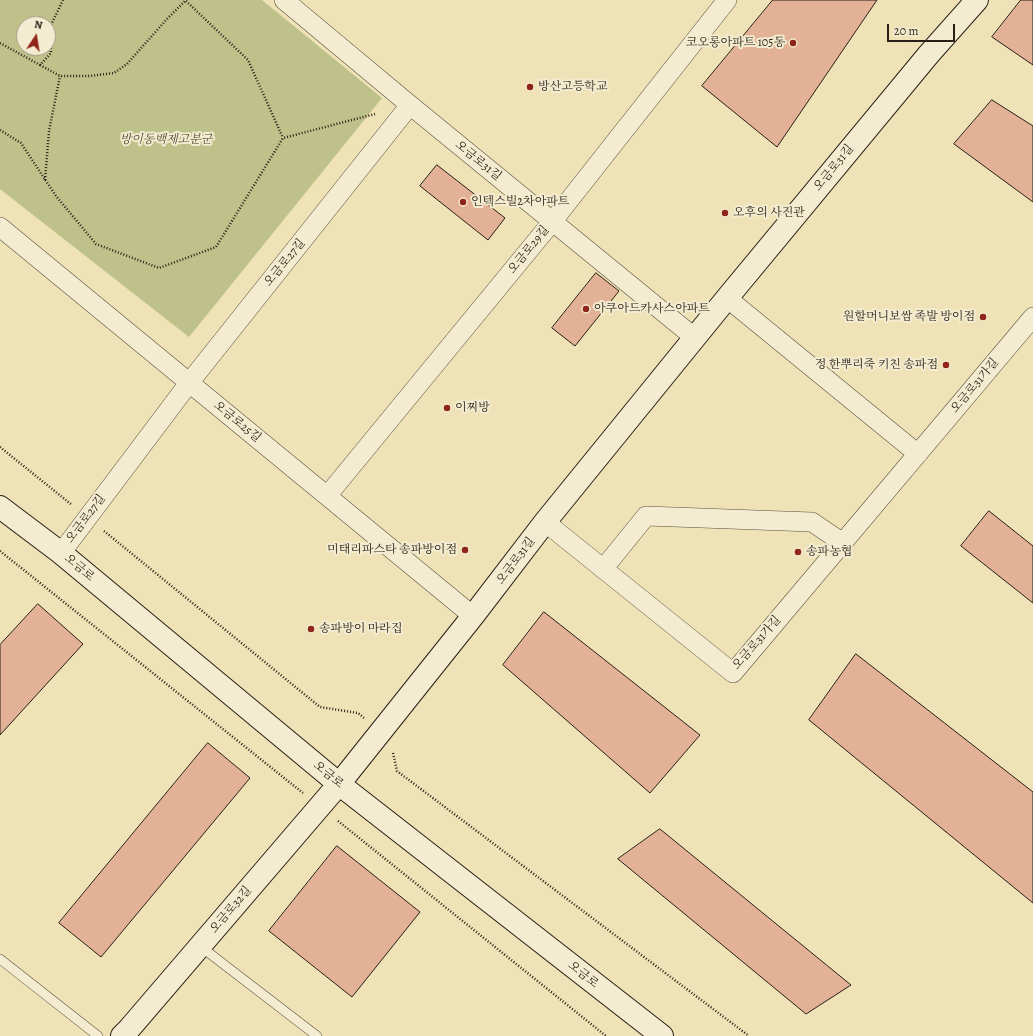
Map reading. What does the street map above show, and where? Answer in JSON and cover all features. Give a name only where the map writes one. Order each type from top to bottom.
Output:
[{"type":"street","points":[[284,0],[410,106]]},
{"type":"street","name":"오금로29길","points":[[327,496],[552,222],[727,0]]},
{"type":"street","name":"오금로31길","points":[[338,784],[473,616],[545,522],[727,298],[929,54],[976,0]]},
{"type":"street","name":"오금로31길","points":[[410,106],[695,338]]},
{"type":"street","name":"오금로27길","points":[[61,553],[189,383],[410,106]]},
{"type":"street","name":"오금로25길","points":[[0,228],[473,616]]},
{"type":"street","points":[[727,298],[918,454]]},
{"type":"street","name":"오금로31가길","points":[[545,522],[732,673],[1033,317]]},
{"type":"street","name":"오금로","points":[[0,507],[61,553],[338,784],[662,1036]]},
{"type":"street","points":[[603,570],[646,516],[812,522],[843,543]]},
{"type":"street","name":"오금로32길","points":[[122,1036],[129,1030],[338,784]]},
{"type":"lane","points":[[200,946],[318,1036]]},
{"type":"lane","points":[[0,959],[98,1036]]},
{"type":"path","points":[[40,65],[51,53],[50,27],[63,0]]},
{"type":"path","points":[[0,43],[60,76],[90,76],[114,73],[127,64],[185,0],[248,60],[283,138]]},
{"type":"path","points":[[45,180],[49,131],[60,76]]},
{"type":"path","points":[[0,130],[21,143],[56,196],[96,244],[159,268],[216,247],[283,138],[410,106]]},
{"type":"green space","name":"방이동백제고분군","points":[[0,0],[262,0],[382,98],[189,337],[0,189]]},
{"type":"building","name":"코오롱아파트 105동","points":[[773,0],[877,0],[777,147],[702,86]]},
{"type":"building","points":[[1021,0],[1033,0],[1033,65],[992,37]]},
{"type":"building","points":[[992,100],[1033,126],[1033,202],[954,144]]},
{"type":"building","name":"인텍스빌2차아파트","points":[[437,165],[505,218],[488,240],[420,186]]},
{"type":"building","name":"아쿠아드카사스아파트","points":[[596,273],[619,291],[575,346],[552,328]]},
{"type":"building","points":[[989,511],[1033,546],[1033,603],[961,546]]},
{"type":"building","points":[[38,604],[83,644],[0,735],[0,645]]},
{"type":"building","points":[[544,612],[700,735],[650,793],[503,665]]},
{"type":"building","points":[[856,654],[1033,792],[1033,903],[809,720]]},
{"type":"building","points":[[208,743],[250,778],[101,957],[59,923]]},
{"type":"building","points":[[660,829],[851,985],[806,1014],[618,859]]},
{"type":"building","points":[[337,846],[420,912],[352,997],[269,931]]},
{"type":"place","name":"코오롱아파트 105동","points":[[793,43]]},
{"type":"place","name":"방산고등학교","points":[[530,87]]},
{"type":"place","name":"인텍스빌2차아파트","points":[[463,202]]},
{"type":"place","name":"오후의 사진관","points":[[725,213]]},
{"type":"place","name":"아쿠아드카사스아파트","points":[[586,309]]},
{"type":"place","name":"원할머니보쌈 족발 방이점","points":[[983,317]]},
{"type":"place","name":"정 한뿌리죽 키친 송파점","points":[[946,365]]},
{"type":"place","name":"이찌방","points":[[447,408]]},
{"type":"place","name":"미태리파스타 송파방이점","points":[[465,550]]},
{"type":"place","name":"송파농협","points":[[798,552]]},
{"type":"place","name":"송파방이 마라집","points":[[311,629]]}]
